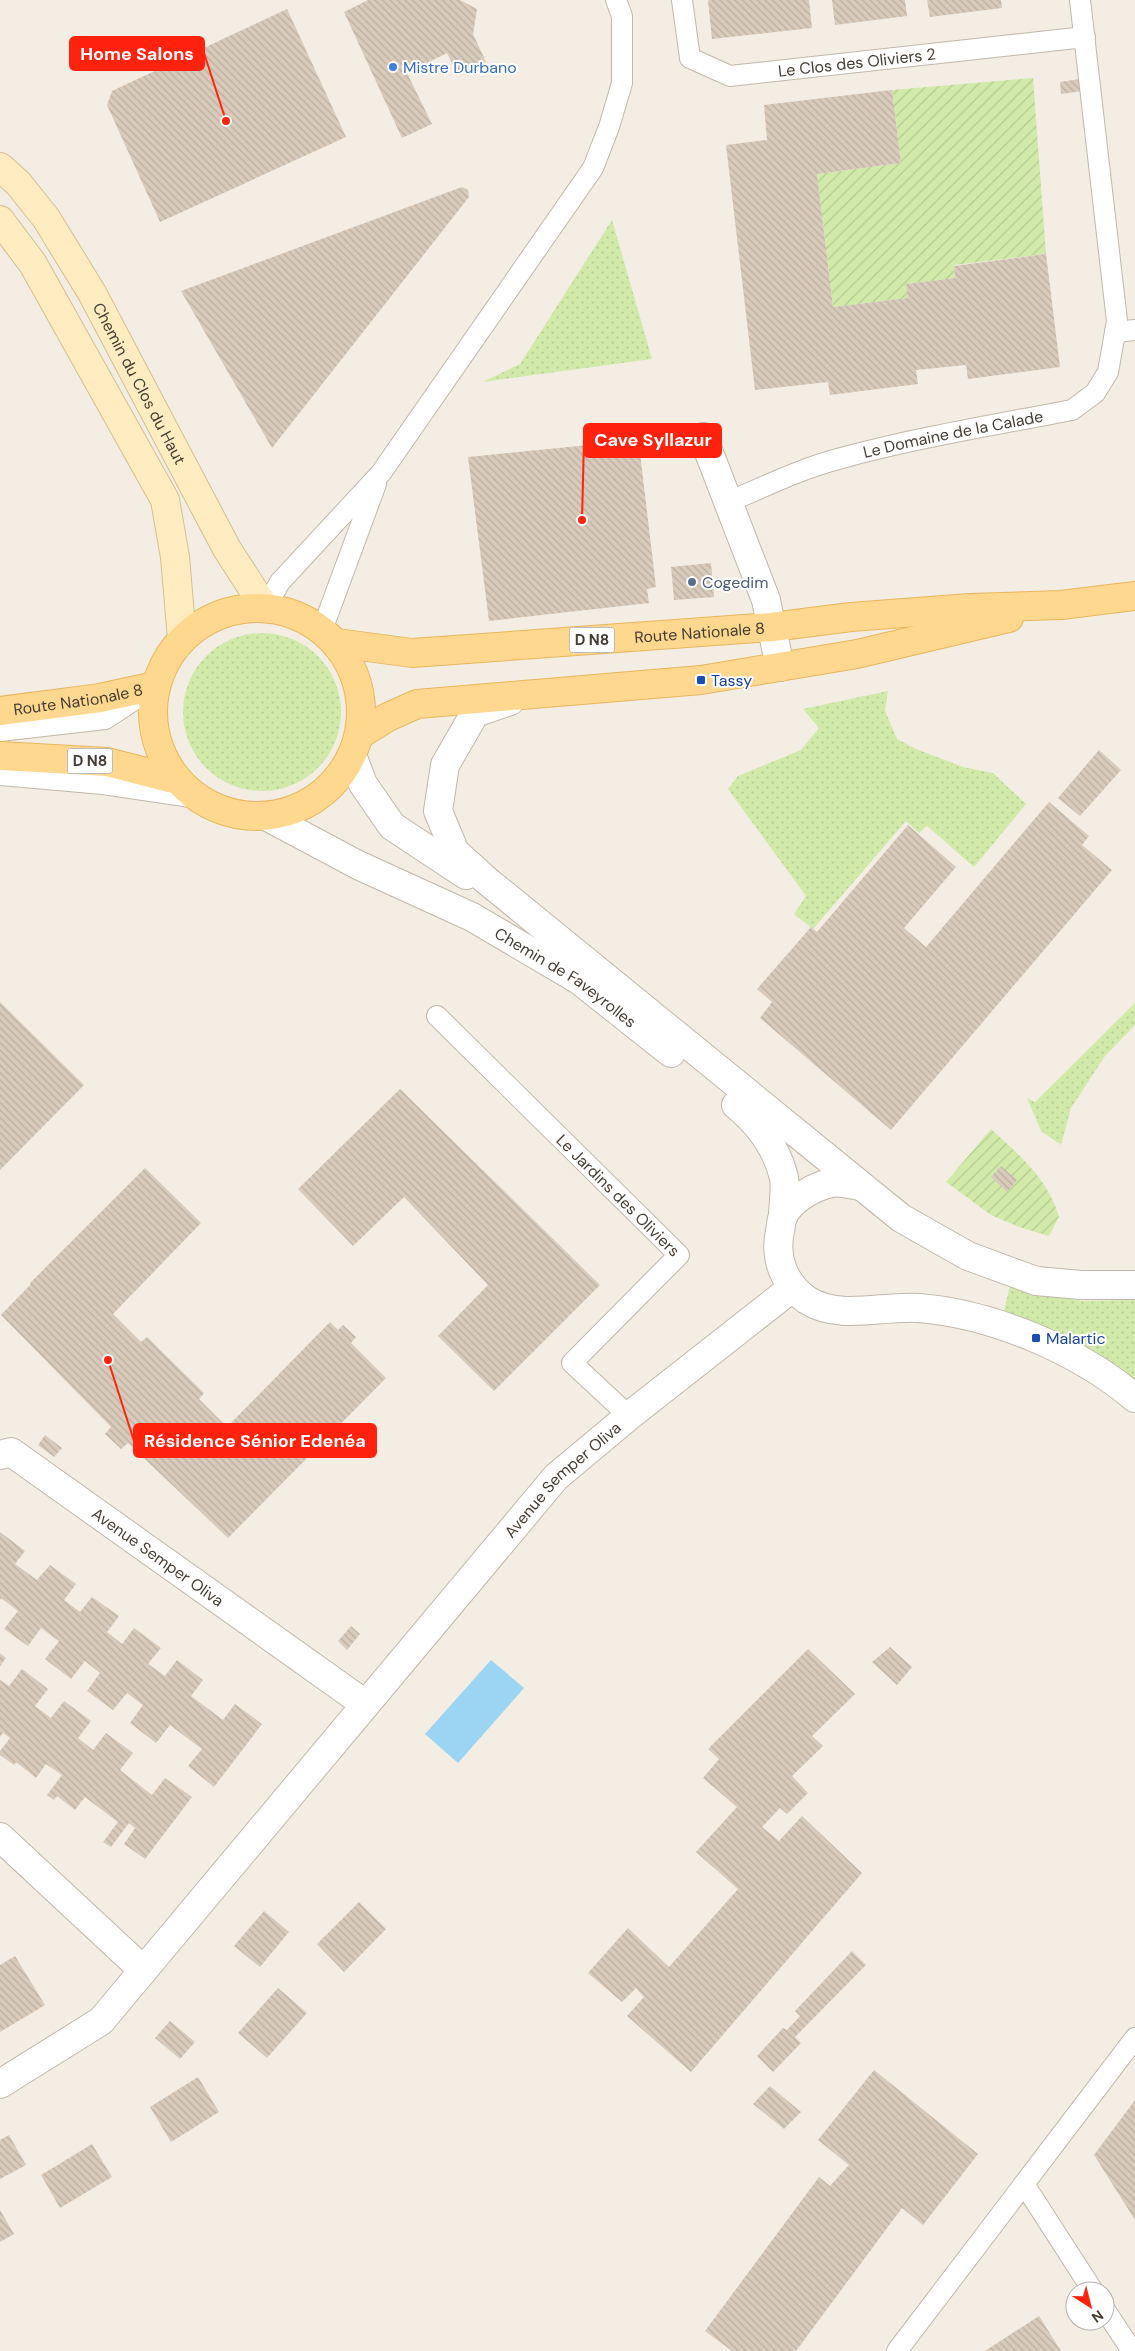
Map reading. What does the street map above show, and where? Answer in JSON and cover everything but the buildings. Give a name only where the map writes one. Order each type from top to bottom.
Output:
[{"type":"main road","name":"Chemin du Clos du Haut","points":[[0,167],[18,183],[51,226],[92,293],[227,549],[266,608]]},
{"type":"main road","name":"Chemin du Clos du Haut","points":[[0,220],[33,264],[164,500],[175,557],[182,639]]},
{"type":"main road","name":"Route Nationale 8","points":[[356,745],[388,717],[417,704],[701,680],[857,654],[1061,606],[1135,596]]},
{"type":"main road","name":"Route Nationale 8","points":[[329,637],[412,653],[772,627],[851,617],[970,608],[1061,606]]},
{"type":"main road","points":[[266,608],[296,615],[329,637],[350,664],[359,686],[362,711],[356,745],[338,778],[318,798],[293,810],[266,816],[242,816],[219,810],[198,798],[177,780],[164,760],[155,736],[152,711],[156,686],[166,661],[182,639],[207,621],[235,610],[266,608]]},
{"type":"main road","name":"Route Nationale 8","points":[[0,711],[100,698],[156,686]]},
{"type":"main road","name":"D N8","points":[[0,756],[107,762],[177,780]]},
{"type":"street","points":[[703,438],[766,600],[780,667]]},
{"type":"street","name":"Chemin de Faveyrolles","points":[[523,696],[475,713],[445,765],[438,811],[455,852],[901,1218],[968,1256],[1019,1275],[1045,1282],[1081,1285],[1135,1285]]},
{"type":"street","name":"Chemin de Faveyrolles","points":[[356,745],[363,784],[392,826],[553,932]]},
{"type":"street","name":"Chemin de Faveyrolles","points":[[266,816],[358,865],[472,917],[579,980],[742,1110],[762,1130],[784,1179],[782,1217],[778,1241],[779,1263],[792,1288]]},
{"type":"street","points":[[782,1217],[794,1202],[810,1190],[833,1182],[861,1186]]},
{"type":"street","points":[[792,1288],[808,1300],[826,1308],[849,1311],[918,1308],[986,1320],[1036,1338],[1071,1355],[1113,1380],[1135,1398]]},
{"type":"street","name":"Avenue Semper Oliva","points":[[0,2084],[101,2022],[556,1477],[628,1416],[792,1288]]},
{"type":"street","name":"Avenue Semper Oliva","points":[[0,1455],[10,1452],[365,1704]]},
{"type":"street","points":[[0,1837],[143,1970]]},
{"type":"lane","points":[[266,608],[280,582],[381,473],[593,168],[609,127],[622,83],[622,16],[616,0]]},
{"type":"lane","name":"Le Clos des Oliviers 2","points":[[682,0],[690,58],[730,76],[1084,37]]},
{"type":"lane","points":[[1080,0],[1116,321],[1115,332],[1135,330]]},
{"type":"lane","name":"Le Domaine de la Calade","points":[[728,502],[780,479],[836,459],[903,443],[1072,410],[1095,393],[1108,372],[1115,332]]},
{"type":"lane","points":[[329,637],[381,473]]},
{"type":"lane","points":[[0,731],[104,719],[156,686]]},
{"type":"lane","name":"D N8","points":[[0,775],[103,784],[198,798]]},
{"type":"lane","name":"Le Jardins des Oliviers","points":[[437,1016],[679,1255],[572,1363],[628,1416]]},
{"type":"lane","points":[[897,2351],[1135,2038]]},
{"type":"lane","points":[[1024,2184],[1087,2281]]},
{"type":"lane","points":[[1115,2325],[1132,2351]]},
{"type":"green space","points":[[1033,78],[1046,254],[954,265],[955,278],[906,284],[908,298],[833,307],[817,174],[901,163],[892,90]]},
{"type":"green space","points":[[612,220],[652,359],[483,382],[520,364]]},
{"type":"green space","points":[[254,633],[270,633],[285,636],[299,642],[318,656],[328,668],[338,689],[341,712],[338,735],[328,756],[318,768],[306,778],[285,788],[270,791],[254,791],[239,788],[218,778],[196,756],[186,735],[183,720],[183,704],[186,689],[196,668],[218,646],[239,636]]},
{"type":"green space","points":[[888,691],[885,711],[897,739],[916,749],[963,767],[993,773],[1026,804],[974,867],[927,826],[919,833],[906,821],[813,929],[794,914],[806,896],[728,789],[738,776],[801,750],[819,728],[803,709]]},
{"type":"green space","points":[[1135,1003],[1135,1025],[1105,1056],[1071,1108],[1061,1145],[1041,1131],[1027,1098],[1035,1102]]},
{"type":"green space","points":[[991,1129],[1031,1168],[1048,1190],[1059,1217],[1049,1236],[1019,1227],[991,1215],[946,1182]]},
{"type":"green space","points":[[1010,1286],[1081,1301],[1135,1300],[1135,1380],[1109,1361],[1051,1332],[1003,1315]]},
{"type":"water","points":[[491,1660],[524,1688],[458,1763],[425,1734]]},
{"type":"place","name":"Mistre Durbano","points":[[393,67]]},
{"type":"place","name":"Home Salons","points":[[226,121]]},
{"type":"place","name":"Cave Syllazur","points":[[582,520]]},
{"type":"place","name":"Cogedim","points":[[692,582]]},
{"type":"place","name":"Tassy","points":[[701,680]]},
{"type":"place","name":"Malartic","points":[[1036,1338]]},
{"type":"place","name":"Résidence Sénior Edenéa","points":[[108,1360]]}]
